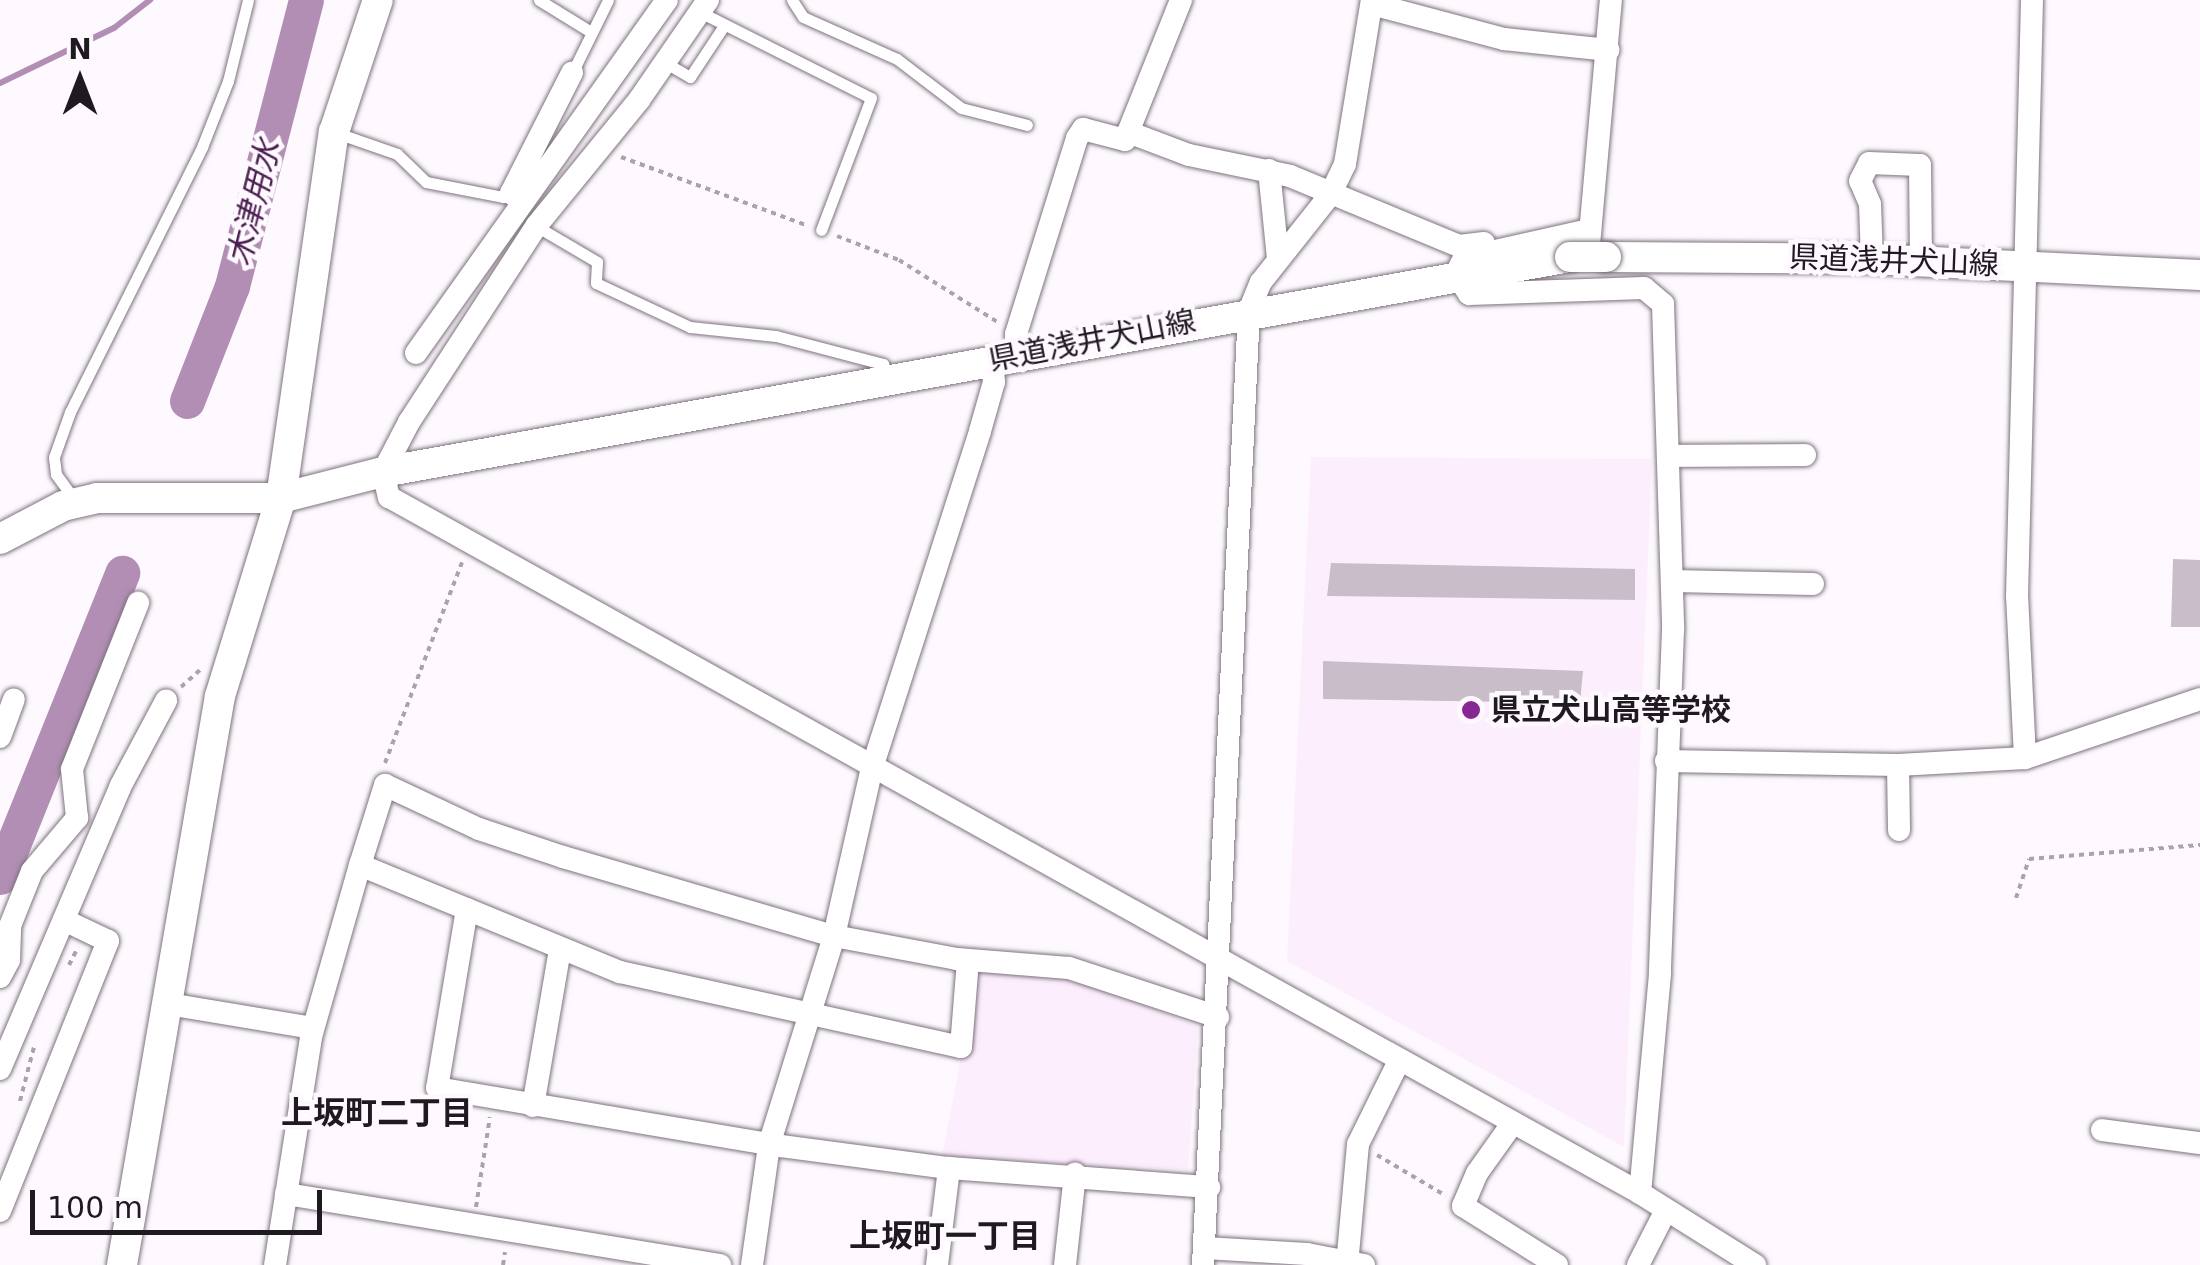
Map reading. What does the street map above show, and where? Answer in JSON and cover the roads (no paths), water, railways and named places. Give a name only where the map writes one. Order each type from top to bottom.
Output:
[{"type":"main road","points":[[122,1265],[233,640],[281,498],[334,132],[378,0]]},
{"type":"main road","name":"県道浅井犬山線","points":[[0,539],[76,502],[281,498],[382,472],[1249,311],[1568,257],[1872,259],[2200,274]]},
{"type":"street","points":[[416,353],[516,196],[667,0]]},
{"type":"street","points":[[752,1265],[769,1145],[834,936],[872,768],[994,382],[1016,334],[1077,138],[1082,129],[1125,140],[1181,0]]},
{"type":"street","points":[[1586,289],[1610,0]]},
{"type":"street","points":[[2025,758],[2017,597],[2032,0]]},
{"type":"street","points":[[1398,1063],[1358,1144],[1353,1264],[1204,1257],[1221,964],[1249,311],[1278,258],[1330,195],[1355,130],[1372,2],[1504,39],[1608,50]]},
{"type":"street","points":[[704,6],[539,222],[382,472],[389,497],[1398,1063],[1640,1193],[1755,1265]]},
{"type":"street","points":[[516,196],[572,73]]},
{"type":"street","points":[[1128,132],[1189,155],[1269,170],[1459,246],[1515,244]]},
{"type":"street","points":[[1872,259],[1870,204],[1860,181],[1869,163],[1920,165],[1920,262]]},
{"type":"street","points":[[1269,170],[1278,258]]},
{"type":"street","points":[[516,196],[539,222]]},
{"type":"street","points":[[1589,230],[1464,258],[1456,274],[1469,294],[1644,288],[1661,295],[1672,581],[1660,974],[1640,1193]]},
{"type":"street","points":[[1669,456],[1805,455]]},
{"type":"street","points":[[1672,581],[1814,584]]},
{"type":"street","points":[[0,977],[9,960],[10,926],[32,871],[77,818],[72,769],[138,603]]},
{"type":"street","points":[[0,737],[14,699]]},
{"type":"street","points":[[1666,761],[1898,764],[2025,758],[2200,699]]},
{"type":"street","points":[[0,1068],[120,786],[166,701]]},
{"type":"street","points":[[1898,764],[1898,830]]},
{"type":"street","points":[[275,1265],[313,1028],[385,784],[546,852],[834,936],[968,960],[1069,968],[1218,1017]]},
{"type":"street","points":[[360,865],[620,972],[961,1047],[968,960]]},
{"type":"street","points":[[467,909],[437,1088],[769,1145],[949,1168],[1075,1174],[1209,1187]]},
{"type":"street","points":[[0,1211],[108,941],[64,920]]},
{"type":"street","points":[[534,1106],[560,949]]},
{"type":"street","points":[[168,1004],[313,1028]]},
{"type":"street","points":[[1512,1124],[1477,1173],[1463,1206],[1557,1265]]},
{"type":"street","points":[[2102,1130],[2200,1143]]},
{"type":"street","points":[[937,1265],[949,1168]]},
{"type":"street","points":[[1065,1265],[1075,1174]]},
{"type":"street","points":[[286,1194],[720,1265]]},
{"type":"street","points":[[1638,1265],[1665,1212]]},
{"type":"lane","points":[[76,502],[56,474],[54,457],[70,412],[202,146],[228,82],[248,0]]},
{"type":"lane","points":[[539,0],[591,32]]},
{"type":"lane","points":[[572,73],[608,0]]},
{"type":"lane","points":[[792,0],[802,17],[897,60],[961,108],[1027,126]]},
{"type":"lane","points":[[704,6],[723,27],[871,98],[822,230]]},
{"type":"lane","points":[[664,62],[690,77],[723,27]]},
{"type":"lane","points":[[334,132],[397,154],[426,182],[516,196]]},
{"type":"lane","points":[[539,222],[596,262],[596,283],[690,327],[776,336],[883,364],[888,380]]},
{"type":"waterway","points":[[0,83],[114,28],[150,0]]},
{"type":"waterway","name":"木津用水","points":[[187,401],[232,286],[306,0]]},
{"type":"waterway","name":"木津用水","points":[[0,877],[122,573]]},
{"type":"place","name":"県立犬山高等学校","points":[[1471,710]]},
{"type":"district","name":"上坂町二丁目","points":[[377,1113]]},
{"type":"district","name":"上坂町一丁目","points":[[945,1236]]}]
